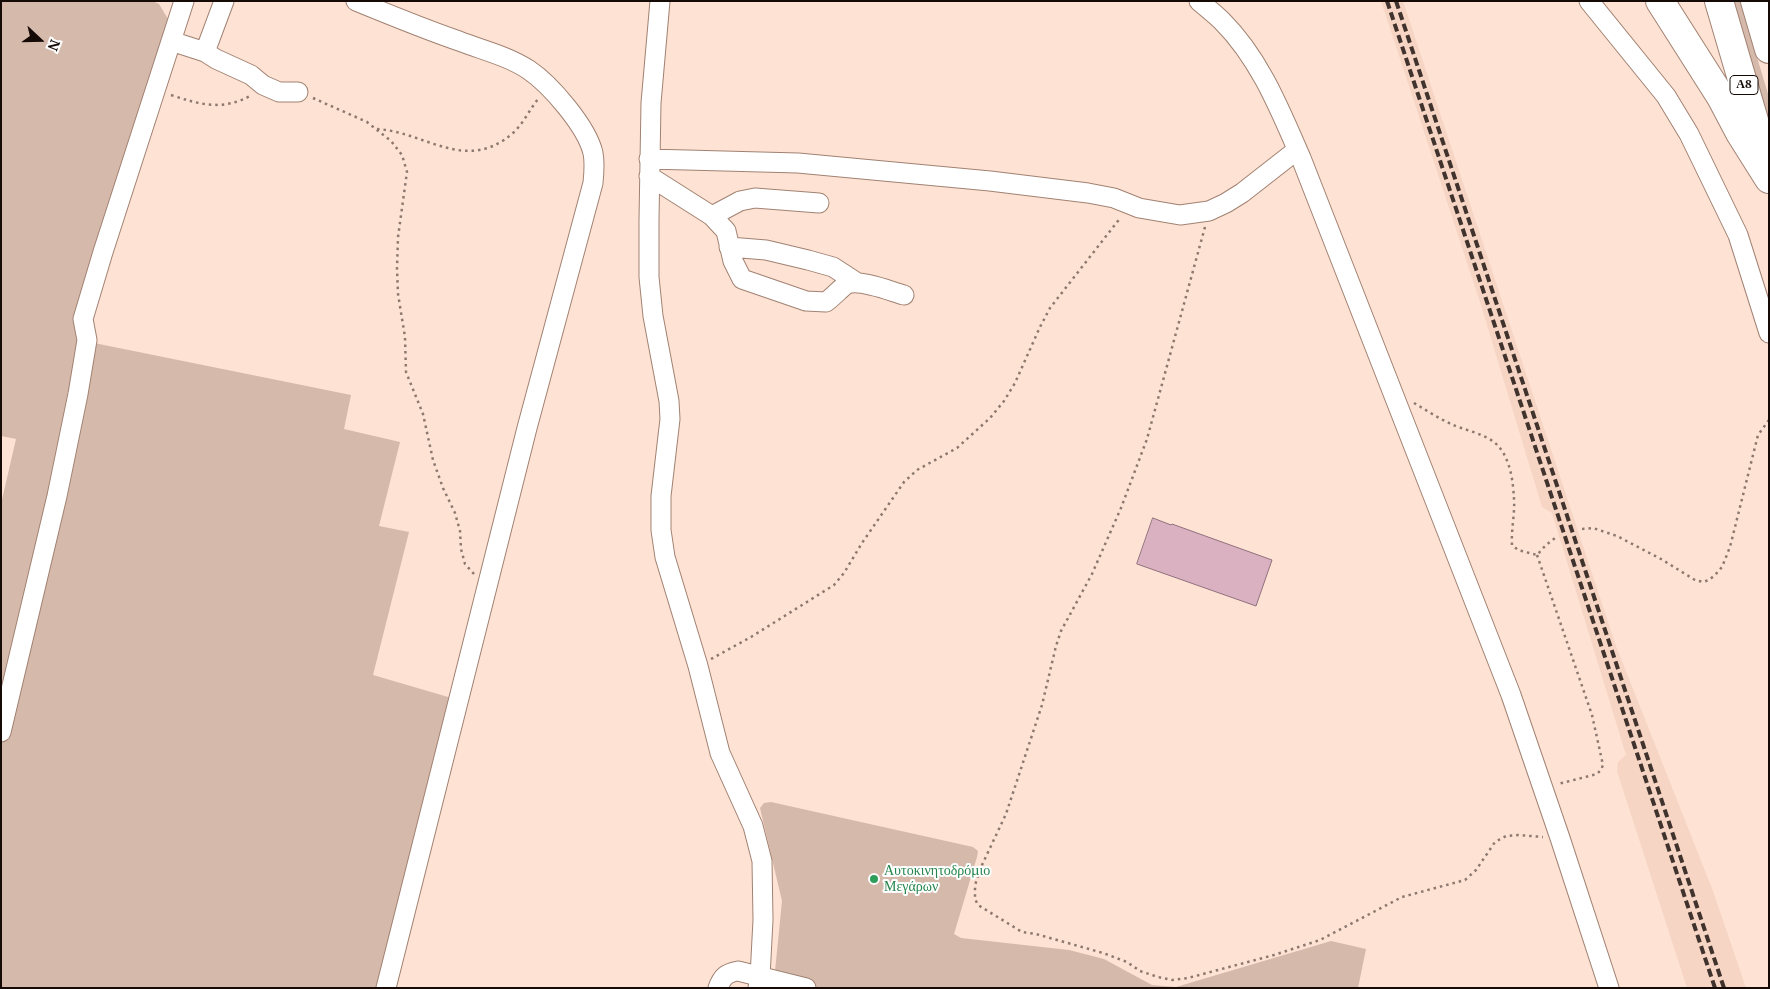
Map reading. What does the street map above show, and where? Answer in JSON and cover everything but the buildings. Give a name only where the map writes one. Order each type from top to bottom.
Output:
[{"type":"highway","points":[[1660,1],[1721,97],[1740,133],[1769,179]]},
{"type":"highway","name":"Α8","points":[[1719,1],[1769,169]]},
{"type":"highway","points":[[1755,1],[1769,49]]},
{"type":"street","points":[[205,52],[224,1]]},
{"type":"street","points":[[356,1],[529,70],[548,87],[578,121],[587,136],[593,152],[594,166],[593,183],[527,428],[386,988]]},
{"type":"street","points":[[660,1],[651,103],[649,277],[653,316],[669,401],[670,419],[661,496],[661,530],[665,557],[698,666],[720,753],[753,826],[762,860],[763,920],[759,982]]},
{"type":"street","points":[[1199,1],[1223,22],[1252,59],[1276,101],[1297,150],[1511,695],[1609,988]]},
{"type":"street","points":[[1589,1],[1666,96],[1689,134],[1738,235],[1769,333]]},
{"type":"street","points":[[1,732],[57,496],[78,394],[87,340],[83,320],[102,252],[172,41],[182,2]]},
{"type":"street","points":[[172,41],[205,52],[216,59],[251,74],[268,87],[279,92],[298,92]]},
{"type":"street","points":[[649,167],[798,162],[1044,187],[1114,198],[1156,212],[1180,215],[1209,211],[1242,193],[1297,150]]},
{"type":"street","points":[[649,167],[712,216],[726,230],[733,262],[742,279],[806,301],[826,302],[845,285],[856,282]]},
{"type":"street","points":[[712,216],[740,201],[756,198],[819,203]]},
{"type":"street","points":[[729,247],[766,250],[808,260],[833,267],[856,282],[904,295]]},
{"type":"street","points":[[718,988],[722,978],[729,973],[738,971],[759,982],[806,988]]},
{"type":"path","points":[[157,86],[171,95],[210,106],[229,104],[268,87]]},
{"type":"path","points":[[376,129],[393,130],[424,142],[462,152],[491,147],[514,133],[548,87]]},
{"type":"path","points":[[298,92],[332,105],[367,122],[391,141],[402,155],[407,172],[398,238],[397,269],[398,294],[405,337],[406,372],[423,414],[433,460],[455,513],[465,564],[486,589]]},
{"type":"path","points":[[698,666],[751,637],[834,584],[844,573],[904,482],[917,470],[957,448],[990,418],[1004,401],[1015,383],[1050,308],[1132,205]]},
{"type":"path","points":[[1209,211],[1187,298],[1147,439],[1121,508],[1092,574],[1061,631],[1042,704],[1006,814],[982,865],[975,885],[975,899],[978,905],[1022,932],[1036,934],[1103,953],[1126,962],[1140,971],[1172,980],[1234,967],[1320,940],[1402,897],[1465,880],[1476,870],[1495,842],[1506,836],[1560,838]]},
{"type":"path","points":[[1394,395],[1402,397],[1449,423],[1494,442],[1503,454],[1512,477],[1515,501],[1512,545],[1518,550],[1537,555]]},
{"type":"path","points":[[1582,529],[1593,528],[1617,536],[1661,559],[1695,580],[1703,582],[1708,580],[1722,566],[1730,547],[1758,435],[1769,420]]},
{"type":"path","points":[[1537,555],[1555,538]]},
{"type":"path","points":[[1537,555],[1592,715],[1603,765],[1597,774],[1543,788]]},
{"type":"shaded area","points":[[1,1],[153,1],[159,4],[171,24],[82,339],[351,395],[344,429],[400,442],[379,526],[409,532],[373,675],[455,699],[383,988],[1,988],[1,504],[16,439],[1,436]]},
{"type":"shaded area","points":[[1381,1],[1403,1],[1616,646],[1713,891],[1746,988],[1687,988],[1617,771],[1618,762],[1626,755],[1552,513],[1542,507],[1480,302]]},
{"type":"shaded area","points":[[1732,1],[1740,1],[1769,97],[1769,123]]},
{"type":"shaded area","name":"Αυτοκινητοδρόμιο Μεγάρων","points":[[771,802],[973,847],[978,851],[977,857],[954,934],[961,938],[1069,950],[1104,959],[1152,985],[1176,987],[1331,941],[1366,949],[1358,988],[772,988],[782,901],[760,808],[764,803]]},
{"type":"railway","points":[[1387,1],[1715,988]]},
{"type":"railway","points":[[1396,1],[1724,988]]},
{"type":"place","name":"Αυτοκινητοδρόμιο Μεγάρων","points":[[874,879]]}]
